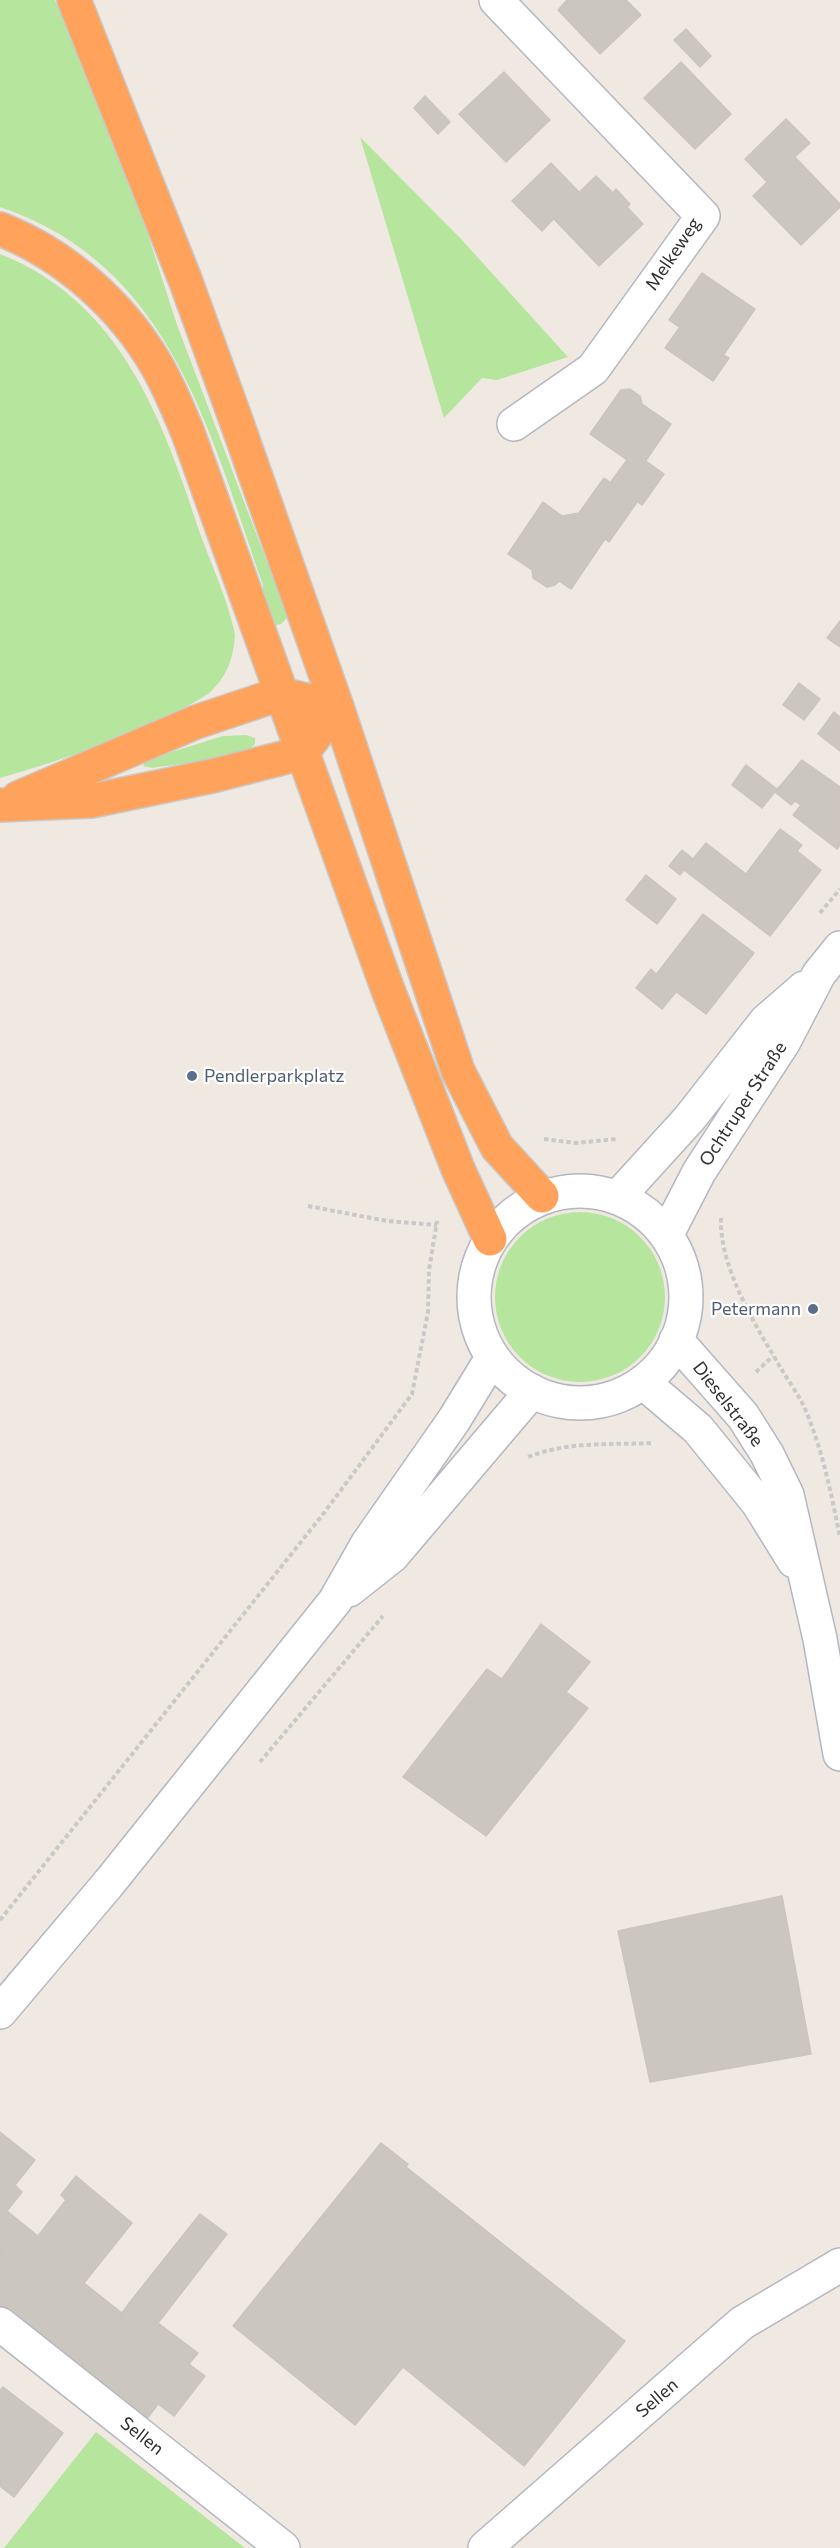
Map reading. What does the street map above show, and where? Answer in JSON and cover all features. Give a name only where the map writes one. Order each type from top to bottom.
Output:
[{"type":"highway","points":[[74,0],[186,282],[337,707],[458,1071],[497,1147],[542,1196]]},
{"type":"highway","points":[[0,229],[50,254],[82,278],[128,325],[157,366],[188,433],[388,990],[458,1169],[490,1239]]},
{"type":"highway","points":[[2,805],[196,722],[280,694],[337,707]]},
{"type":"highway","points":[[2,805],[91,801],[212,776],[302,753],[337,707]]},
{"type":"main road","name":"Melkeweg","points":[[496,0],[703,216],[593,369],[514,424]]},
{"type":"main road","name":"Ochtruper Straße","points":[[667,1234],[699,1172],[783,1043],[819,975],[840,948]]},
{"type":"main road","name":"Ochtruper Straße","points":[[618,1197],[664,1148],[766,1021],[819,975]]},
{"type":"main road","points":[[579,1190],[618,1197],[648,1214],[667,1234],[678,1257],[685,1286],[682,1327],[668,1361],[644,1383],[606,1400],[584,1403],[547,1398],[532,1391],[516,1382],[492,1358],[478,1329],[473,1300],[479,1262],[490,1239],[511,1215],[542,1196],[579,1190]]},
{"type":"main road","name":"Dieselstraße","points":[[676,1340],[742,1416],[767,1454],[787,1495],[820,1639],[840,1754]]},
{"type":"main road","points":[[0,2012],[109,1882],[335,1601],[368,1543],[454,1420],[492,1358]]},
{"type":"main road","name":"Dieselstraße","points":[[644,1383],[698,1429],[758,1503],[804,1575]]},
{"type":"main road","points":[[335,1601],[392,1556],[532,1391]]},
{"type":"main road","name":"Sellen","points":[[485,2548],[742,2323],[840,2265]]},
{"type":"main road","name":"Sellen","points":[[0,2324],[283,2548]]},
{"type":"path","points":[[497,1147],[519,1138],[576,1143],[620,1139],[642,1133],[664,1148]]},
{"type":"path","points":[[699,1172],[722,1186],[721,1223],[724,1249],[739,1290],[773,1356],[804,1407],[811,1424],[826,1467],[840,1537]]},
{"type":"path","points":[[308,1206],[387,1221],[437,1225]]},
{"type":"path","points":[[0,1920],[324,1513],[412,1394],[428,1312],[429,1270],[437,1215]]},
{"type":"path","points":[[728,1400],[773,1356]]},
{"type":"path","points":[[522,1460],[542,1452],[592,1444],[653,1443],[698,1429]]},
{"type":"path","points":[[253,1770],[390,1608]]},
{"type":"green space","points":[[0,0],[55,0],[142,216],[177,325],[270,570],[278,583],[288,617],[281,624],[276,625],[267,612],[263,585],[224,470],[202,414],[176,360],[144,312],[106,269],[58,233],[0,207]]},
{"type":"green space","points":[[360,137],[461,239],[568,357],[497,380],[482,378],[444,418]]},
{"type":"green space","points":[[0,254],[42,275],[78,302],[107,334],[132,370],[171,450],[225,598],[235,635],[228,667],[220,681],[208,694],[159,721],[107,743],[0,778]]},
{"type":"green space","points":[[246,735],[255,738],[255,744],[235,755],[153,768],[143,766],[146,760],[223,736]]},
{"type":"green space","points":[[580,1212],[597,1213],[613,1218],[640,1237],[659,1264],[664,1280],[664,1314],[659,1330],[640,1357],[613,1376],[597,1381],[580,1382],[563,1381],[547,1376],[520,1357],[501,1330],[496,1314],[495,1297],[496,1280],[501,1264],[520,1237],[547,1218],[563,1213]]},
{"type":"green space","points":[[96,2432],[245,2548],[4,2548]]},
{"type":"building","points":[[567,0],[626,0],[641,15],[600,54],[558,10]]},
{"type":"building","points":[[686,29],[711,56],[700,67],[674,40]]},
{"type":"building","points":[[681,62],[731,114],[695,149],[644,98]]},
{"type":"building","points":[[504,72],[550,120],[506,162],[459,114]]},
{"type":"building","points":[[425,96],[450,122],[438,134],[414,108]]},
{"type":"building","points":[[786,119],[810,143],[767,182],[745,159]]},
{"type":"building","points":[[794,156],[840,204],[840,207],[801,245],[753,196]]},
{"type":"building","points":[[551,163],[579,192],[542,231],[512,201]]},
{"type":"building","points":[[596,176],[613,193],[616,189],[630,204],[627,207],[643,224],[599,266],[553,218]]},
{"type":"building","points":[[702,273],[755,309],[722,357],[669,320]]},
{"type":"building","points":[[680,327],[722,357],[723,355],[729,358],[713,381],[665,348]]},
{"type":"building","points":[[630,389],[640,396],[642,404],[671,424],[640,469],[590,434],[621,390]]},
{"type":"building","points":[[627,460],[640,469],[646,461],[664,474],[642,505],[610,483]]},
{"type":"building","points":[[604,478],[637,502],[609,542],[605,539],[609,533],[579,513]]},
{"type":"building","points":[[543,502],[562,516],[579,513],[609,533],[571,589],[559,581],[547,587],[533,578],[532,570],[508,554]]},
{"type":"building","points":[[840,621],[840,647],[827,638]]},
{"type":"building","points":[[799,683],[820,699],[804,720],[783,705]]},
{"type":"building","points":[[834,712],[840,717],[840,751],[818,734]]},
{"type":"building","points":[[802,760],[840,787],[840,845],[837,849],[793,815],[801,805],[795,801],[791,805],[775,792]]},
{"type":"building","points":[[746,765],[777,789],[762,808],[732,785]]},
{"type":"building","points":[[780,829],[802,845],[797,851],[821,870],[770,936],[684,870],[680,875],[669,866],[682,850],[693,859],[706,843],[746,874]]},
{"type":"building","points":[[646,875],[676,899],[657,924],[626,900]]},
{"type":"building","points":[[703,914],[754,953],[706,1014],[655,976]]},
{"type":"building","points":[[651,969],[656,974],[655,976],[676,992],[662,1009],[636,988]]},
{"type":"building","points":[[541,1624],[590,1662],[566,1692],[588,1708],[486,1836],[403,1777],[487,1669],[502,1679]]},
{"type":"building","points":[[782,1896],[811,2054],[650,2082],[618,1931]]},
{"type":"building","points":[[0,2132],[35,2160],[15,2185],[22,2192],[7,2211],[23,2224],[0,2254]]},
{"type":"building","points":[[381,2143],[408,2164],[406,2167],[625,2341],[524,2466],[403,2367],[355,2425],[233,2326]]},
{"type":"building","points":[[76,2176],[132,2223],[84,2283],[123,2314],[80,2368],[0,2305],[0,2254],[23,2224],[38,2236],[66,2200],[61,2195]]},
{"type":"building","points":[[200,2214],[227,2234],[158,2323],[130,2302]]},
{"type":"building","points":[[130,2302],[198,2353],[189,2364],[205,2376],[174,2416],[158,2404],[146,2420],[80,2368]]},
{"type":"building","points":[[3,2387],[63,2433],[14,2497],[0,2486],[0,2390]]},
{"type":"place","name":"Pendlerparkplatz","points":[[192,1076]]},
{"type":"place","name":"Petermann","points":[[813,1309]]}]
